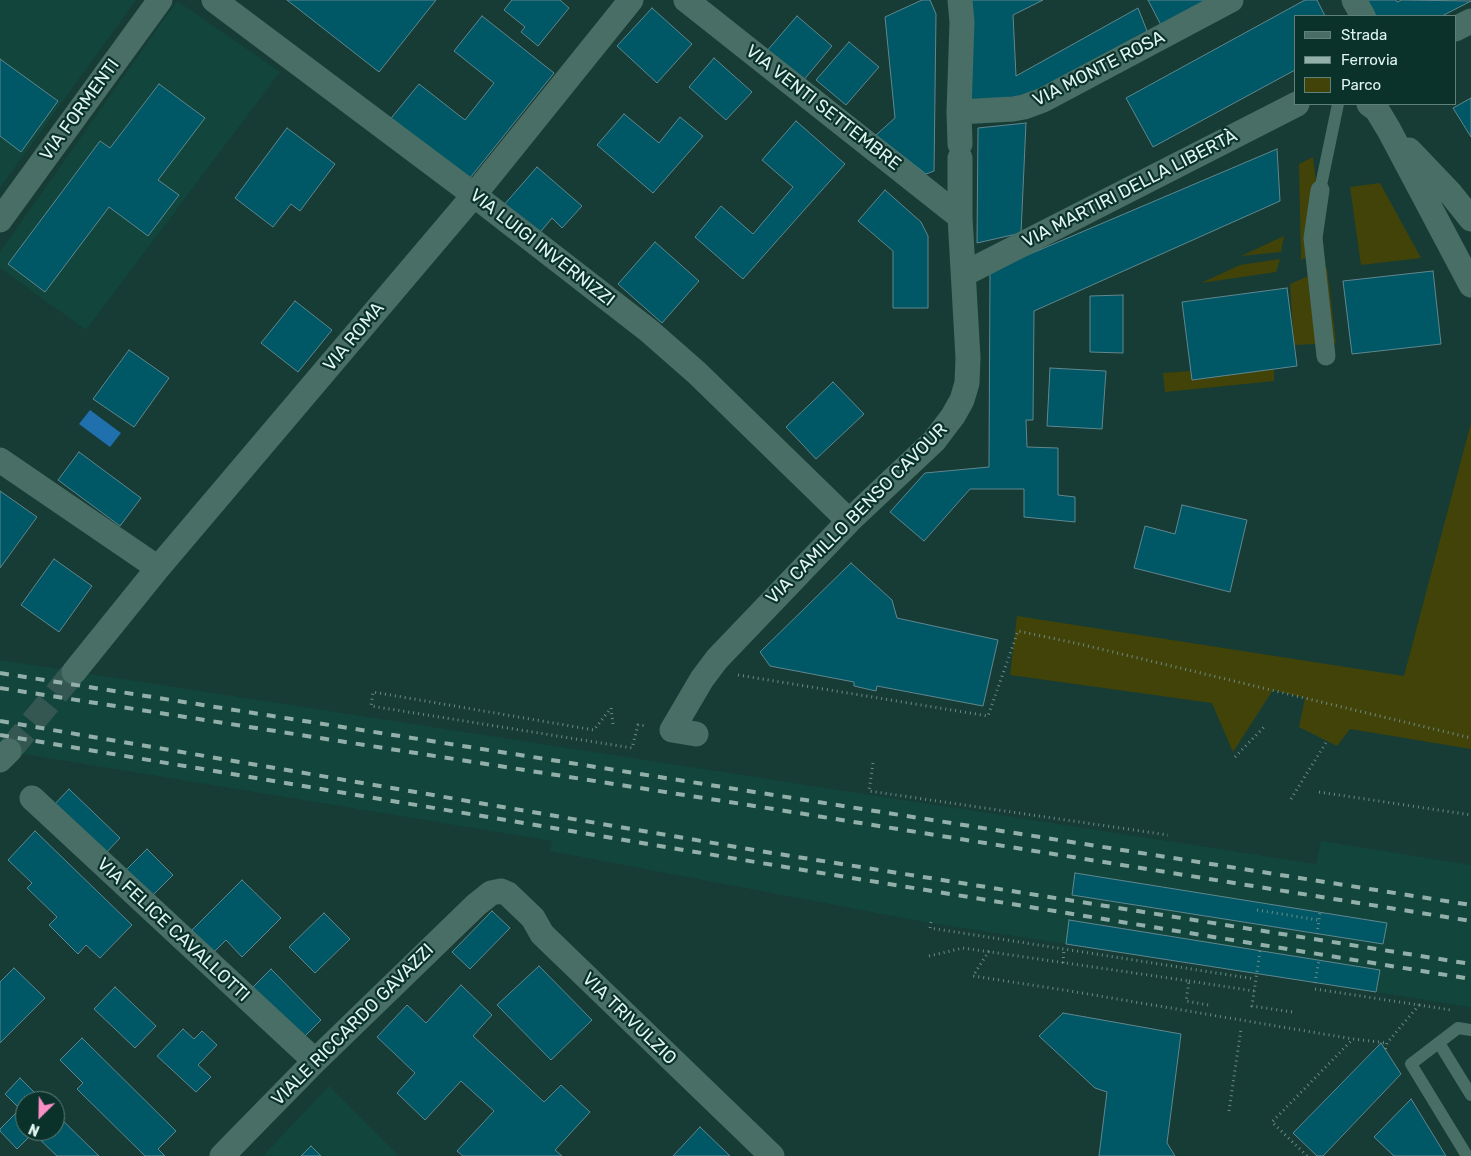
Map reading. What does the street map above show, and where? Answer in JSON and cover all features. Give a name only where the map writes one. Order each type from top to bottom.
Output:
[{"type":"street","name":"VIA FORMENTI","points":[[0,220],[160,0]]},
{"type":"street","name":"VIA LUIGI INVERNIZZI","points":[[214,0],[474,195],[627,313],[697,373],[849,521]]},
{"type":"street","name":"VIA ROMA","points":[[74,672],[158,568],[474,195],[632,0]]},
{"type":"street","name":"VIA VENTI SETTEMBRE","points":[[686,0],[960,216]]},
{"type":"street","name":"VIA CAMILLO BENSO CAVOUR","points":[[672,730],[709,670],[732,643],[849,521],[934,441],[953,416],[962,400],[966,389],[968,372],[960,216],[959,112],[962,22],[960,0]]},
{"type":"street","name":"VIA MONTE ROSA","points":[[959,112],[1001,110],[1024,107],[1038,102],[1231,0]]},
{"type":"street","points":[[1354,0],[1362,15]]},
{"type":"street","points":[[1456,28],[1471,21]]},
{"type":"street","name":"VIA MARTIRI DELLA LIBERTÀ","points":[[964,274],[1295,105]]},
{"type":"street","points":[[1378,112],[1440,181],[1471,219]]},
{"type":"street","points":[[1378,112],[1471,285]]},
{"type":"street","points":[[1320,190],[1313,238],[1326,356]]},
{"type":"street","points":[[0,460],[158,568]]},
{"type":"street","points":[[672,730],[696,734]]},
{"type":"street","name":"VIA FELICE CAVALLOTTI","points":[[32,798],[315,1061]]},
{"type":"street","name":"VIA TRIVULZIO","points":[[486,896],[496,891],[508,894],[533,918],[542,934],[772,1156]]},
{"type":"street","name":"VIALE RICCARDO GAVAZZI","points":[[222,1156],[315,1061],[486,896]]},
{"type":"lane","points":[[1320,190],[1338,105]]},
{"type":"lane","points":[[1467,1156],[1411,1064],[1458,1028],[1471,1030]]},
{"type":"lane","points":[[1439,1043],[1471,1095]]},
{"type":"path","points":[[709,670],[988,716],[1018,631],[1084,645],[1471,738]]},
{"type":"path","points":[[613,724],[611,708],[594,730],[373,692],[371,706],[632,748],[638,725],[672,730]]},
{"type":"path","points":[[1235,756],[1264,727]]},
{"type":"path","points":[[1292,799],[1327,741]]},
{"type":"path","points":[[874,762],[869,791],[1168,835]]},
{"type":"path","points":[[1319,792],[1471,814]]},
{"type":"path","points":[[1258,910],[1318,920]]},
{"type":"path","points":[[1317,934],[1320,912]]},
{"type":"path","points":[[931,922],[930,928],[1255,979]]},
{"type":"path","points":[[929,956],[963,948],[1254,991]]},
{"type":"path","points":[[1063,963],[1064,949]]},
{"type":"path","points":[[989,951],[973,976],[1387,1043]]},
{"type":"path","points":[[1260,951],[1252,1006],[1292,1012]]},
{"type":"path","points":[[1315,983],[1319,960]]},
{"type":"path","points":[[1189,981],[1186,1001],[1208,1005]]},
{"type":"path","points":[[1315,988],[1454,1010]]},
{"type":"path","points":[[1385,1050],[1387,1043],[1419,1005]]},
{"type":"path","points":[[1228,1112],[1241,1028]]},
{"type":"path","points":[[1307,1156],[1272,1122],[1353,1039]]},
{"type":"shaded area","points":[[0,0],[136,0],[0,188]]},
{"type":"shaded area","points":[[177,1],[280,72],[86,330],[0,268],[0,252]]},
{"type":"shaded area","points":[[0,660],[1316,864],[1321,841],[1471,865],[1471,1007],[925,922],[550,851],[552,841],[0,750]]},
{"type":"shaded area","points":[[329,1086],[399,1156],[263,1156]]},
{"type":"green space","points":[[1313,157],[1324,250],[1301,260],[1299,164]]},
{"type":"green space","points":[[1380,183],[1421,258],[1361,265],[1350,187]]},
{"type":"green space","points":[[1284,236],[1281,252],[1241,256]]},
{"type":"green space","points":[[1280,259],[1276,272],[1201,283],[1240,265]]},
{"type":"green space","points":[[1327,268],[1336,343],[1294,345],[1290,284]]},
{"type":"green space","points":[[1274,365],[1274,381],[1165,392],[1163,373]]},
{"type":"green space","points":[[1471,423],[1471,749],[1350,729],[1337,746],[1299,727],[1305,698],[1273,690],[1233,752],[1212,703],[1010,675],[1017,616],[1404,676]]},
{"type":"water","points":[[90,410],[121,433],[110,447],[79,424]]},
{"type":"building","points":[[287,0],[436,0],[379,72]]},
{"type":"building","points":[[512,0],[560,0],[569,8],[538,46],[521,32],[525,27],[504,10]]},
{"type":"building","points":[[922,0],[930,0],[936,14],[934,171],[926,174],[876,135],[895,118],[885,17]]},
{"type":"building","points":[[964,0],[1043,0],[1013,15],[1016,76],[1138,8],[1149,36],[1017,104],[966,107]]},
{"type":"building","points":[[1148,0],[1215,0],[1162,27]]},
{"type":"building","points":[[1305,0],[1317,0],[1324,15],[1294,15],[1294,71],[1153,147],[1126,98]]},
{"type":"building","points":[[1367,0],[1396,0],[1397,2],[1402,0],[1471,1],[1444,15],[1375,15]]},
{"type":"building","points":[[652,8],[692,44],[657,83],[617,46]]},
{"type":"building","points":[[482,16],[554,73],[466,183],[388,122],[419,84],[465,120],[494,83],[454,51]]},
{"type":"building","points":[[797,16],[832,46],[802,82],[766,52]]},
{"type":"building","points":[[849,42],[879,67],[846,105],[816,80]]},
{"type":"building","points":[[714,58],[752,92],[726,120],[689,87]]},
{"type":"building","points":[[0,59],[58,101],[21,152],[0,136]]},
{"type":"building","points":[[159,84],[205,118],[158,180],[179,195],[148,236],[109,207],[45,292],[8,264],[100,141],[110,148]]},
{"type":"building","points":[[1471,98],[1471,137],[1453,108]]},
{"type":"building","points":[[624,114],[659,143],[680,117],[703,136],[653,193],[597,145]]},
{"type":"building","points":[[796,121],[845,164],[743,279],[695,237],[721,206],[753,234],[793,187],[762,160]]},
{"type":"building","points":[[1026,123],[1021,233],[977,243],[978,128]]},
{"type":"building","points":[[287,128],[335,164],[300,211],[291,204],[273,227],[235,198]]},
{"type":"building","points":[[1277,149],[1280,201],[1034,311],[1033,420],[1026,420],[1027,447],[1058,448],[1058,495],[1075,497],[1075,522],[1024,517],[1024,489],[970,489],[924,541],[890,512],[925,473],[989,467],[990,271]]},
{"type":"building","points":[[537,167],[582,206],[562,228],[552,218],[537,236],[503,206]]},
{"type":"building","points":[[885,190],[921,222],[928,236],[928,308],[893,308],[893,251],[858,221]]},
{"type":"building","points":[[655,242],[699,281],[662,323],[618,284]]},
{"type":"building","points":[[1433,271],[1441,344],[1352,354],[1343,281]]},
{"type":"building","points":[[1287,288],[1297,366],[1192,380],[1182,302]]},
{"type":"building","points":[[1123,295],[1123,353],[1090,352],[1090,296]]},
{"type":"building","points":[[295,301],[332,330],[298,372],[261,343]]},
{"type":"building","points":[[129,350],[169,378],[134,427],[93,399]]},
{"type":"building","points":[[1050,368],[1106,371],[1102,429],[1047,426]]},
{"type":"building","points":[[833,382],[864,414],[816,459],[786,427]]},
{"type":"building","points":[[79,452],[141,498],[120,526],[58,480]]},
{"type":"building","points":[[0,491],[37,517],[0,568]]},
{"type":"building","points":[[1182,505],[1247,520],[1230,592],[1134,568],[1145,526],[1175,534]]},
{"type":"building","points":[[54,559],[92,586],[59,632],[21,605]]},
{"type":"building","points":[[851,563],[892,600],[897,618],[998,640],[983,706],[877,686],[876,691],[854,686],[854,682],[770,666],[760,652]]},
{"type":"building","points":[[69,789],[120,838],[104,855],[53,806]]},
{"type":"building","points":[[35,831],[132,925],[100,958],[86,945],[78,954],[49,925],[57,917],[27,888],[32,883],[8,860]]},
{"type":"building","points":[[147,849],[173,875],[150,898],[124,872]]},
{"type":"building","points":[[1075,873],[1387,923],[1383,944],[1072,895]]},
{"type":"building","points":[[242,880],[281,918],[242,957],[226,940],[214,952],[192,930]]},
{"type":"building","points":[[492,911],[510,928],[470,969],[452,952]]},
{"type":"building","points":[[324,913],[350,939],[315,973],[289,947]]},
{"type":"building","points":[[1069,920],[1380,970],[1376,992],[1066,944]]},
{"type":"building","points":[[539,966],[592,1020],[551,1060],[497,1005]]},
{"type":"building","points":[[14,968],[45,998],[0,1043],[0,982]]},
{"type":"building","points":[[271,969],[321,1020],[303,1038],[252,988]]},
{"type":"building","points":[[461,985],[492,1015],[473,1036],[544,1102],[561,1085],[590,1112],[555,1150],[562,1156],[463,1156],[457,1151],[494,1111],[461,1081],[425,1120],[397,1093],[415,1073],[377,1037],[407,1005],[426,1023]]},
{"type":"building","points":[[115,987],[156,1026],[135,1048],[94,1009]]},
{"type":"building","points":[[1063,1013],[1181,1034],[1167,1143],[1175,1156],[1099,1156],[1107,1092],[1095,1088],[1039,1036]]},
{"type":"building","points":[[183,1029],[194,1039],[202,1031],[217,1045],[198,1065],[211,1077],[196,1092],[157,1056]]},
{"type":"building","points":[[82,1038],[176,1131],[158,1149],[165,1156],[145,1156],[77,1089],[83,1083],[60,1060]]},
{"type":"building","points":[[1381,1043],[1401,1074],[1323,1156],[1317,1156],[1293,1133]]},
{"type":"building","points":[[20,1078],[33,1091],[15,1091],[15,1104],[5,1094]]},
{"type":"building","points":[[1411,1099],[1446,1156],[1394,1156],[1374,1137]]},
{"type":"building","points":[[15,1114],[15,1141],[25,1141],[17,1149],[0,1129]]},
{"type":"building","points":[[65,1123],[99,1156],[57,1156],[41,1141],[65,1141]]},
{"type":"building","points":[[700,1127],[730,1156],[673,1156]]},
{"type":"building","points":[[311,1146],[321,1156],[301,1156]]},
{"type":"tunnel","points":[[9,751],[74,672]]},
{"type":"railway","points":[[0,673],[1471,905]]},
{"type":"railway","points":[[0,688],[742,804],[1471,921]]},
{"type":"railway","points":[[0,721],[766,852],[1471,964]]},
{"type":"railway","points":[[0,735],[785,867],[1471,979]]}]
